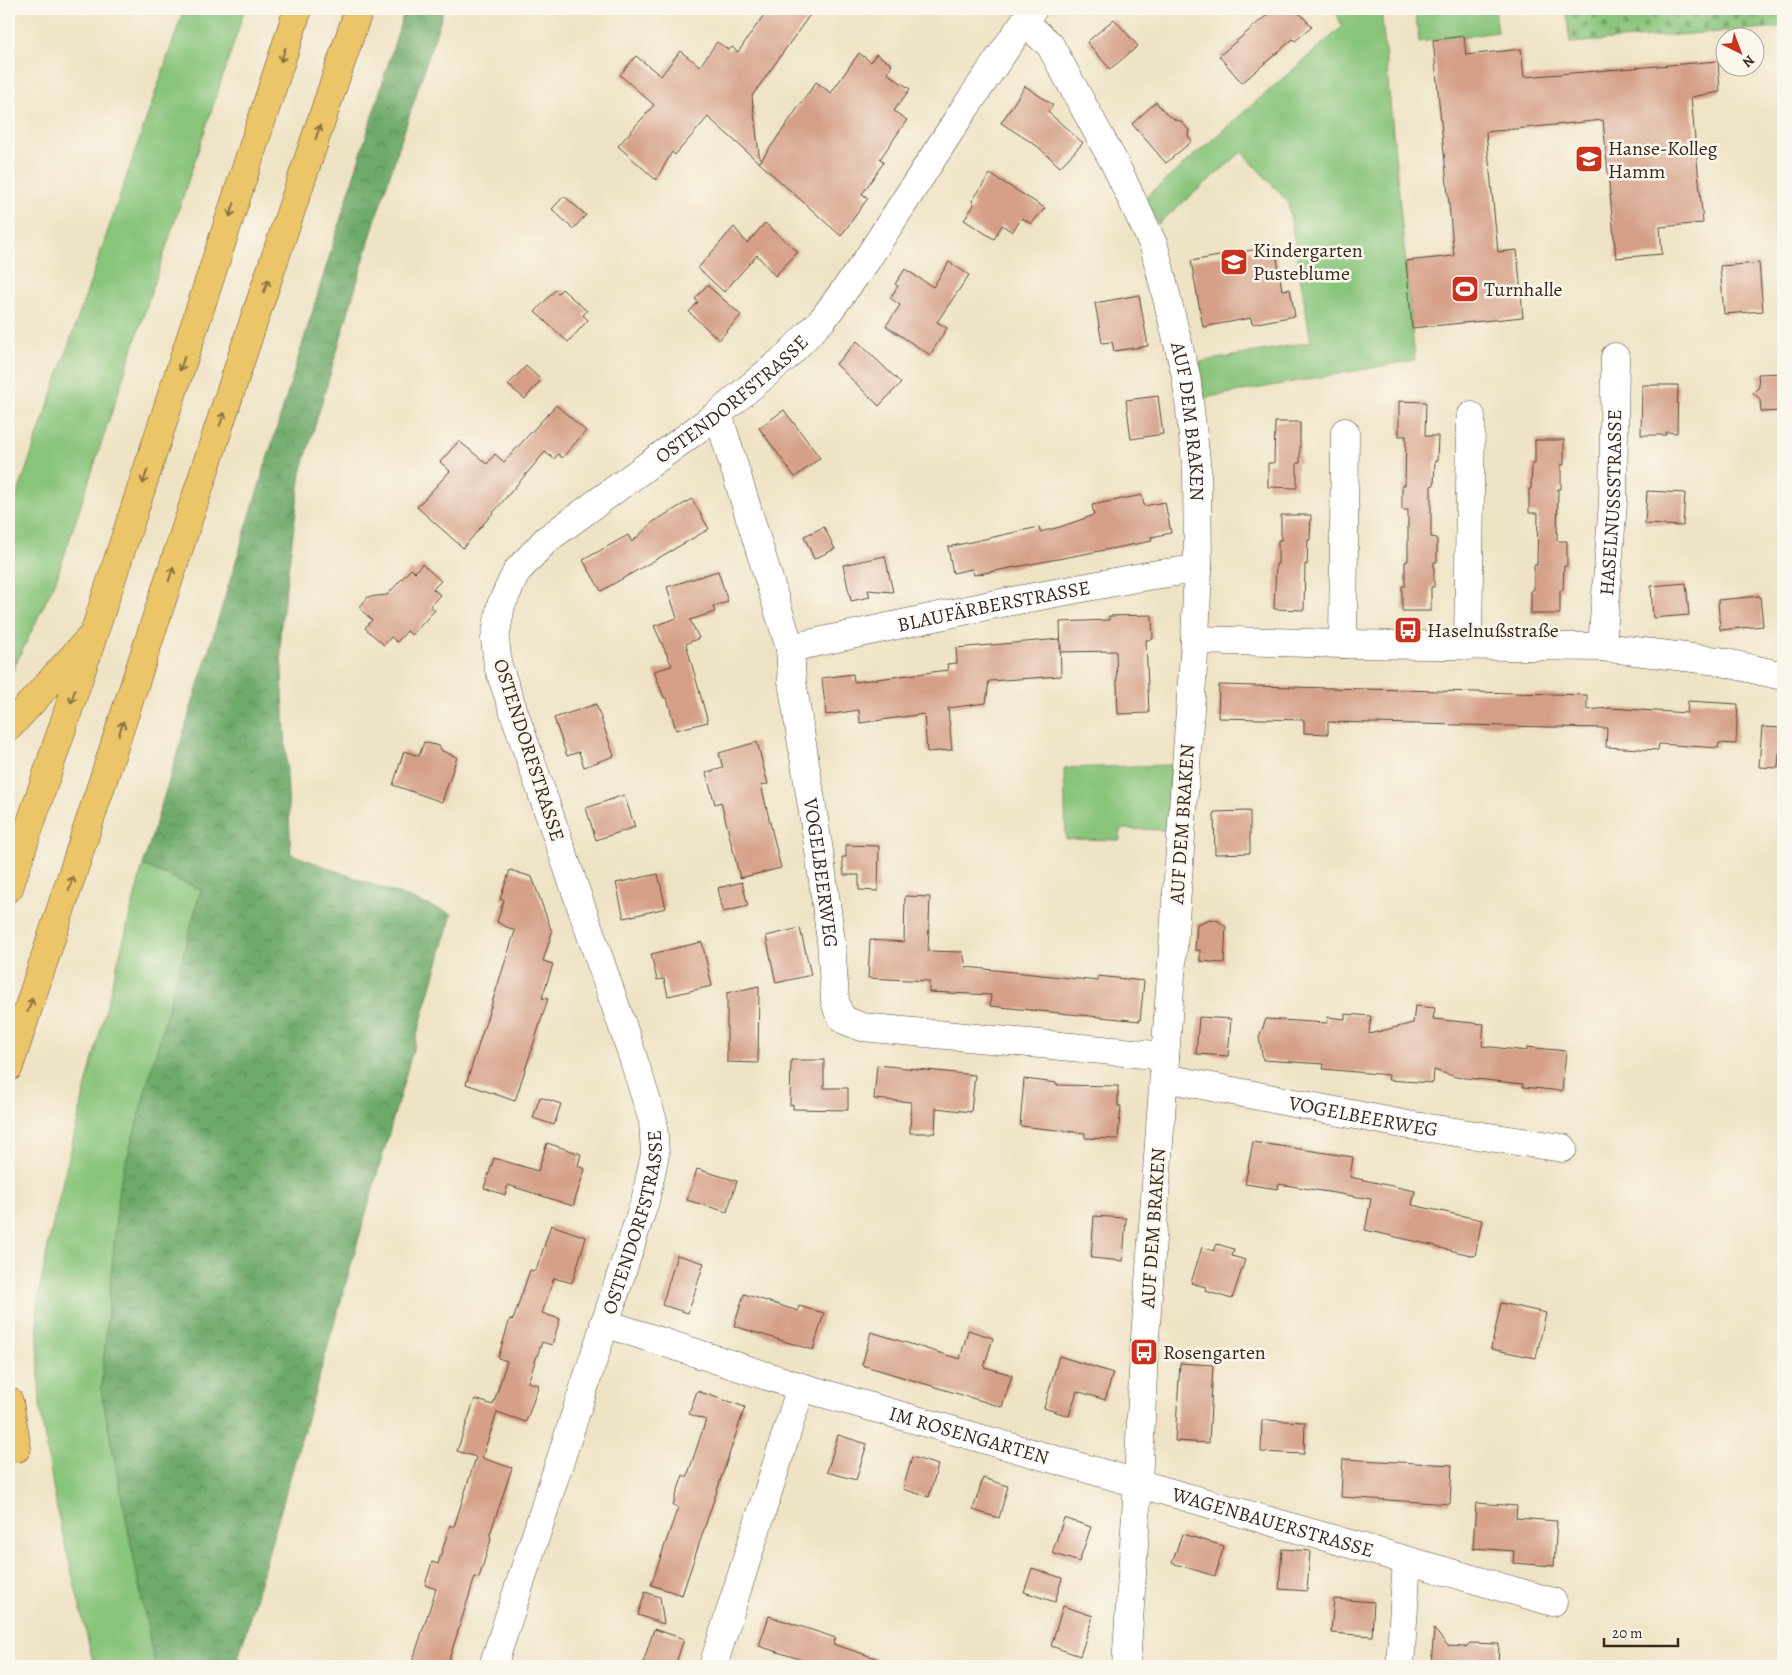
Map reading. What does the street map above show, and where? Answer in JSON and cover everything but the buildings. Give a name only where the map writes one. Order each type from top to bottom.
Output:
[{"type":"highway","points":[[9,888],[298,9]]},
{"type":"highway","points":[[9,1067],[244,351],[359,9]]},
{"type":"highway","points":[[9,727],[94,633]]},
{"type":"highway","points":[[9,1401],[17,1448]]},
{"type":"street","name":"OSTENDORFSTRASSE","points":[[493,1666],[645,1201],[655,1154],[653,1122],[630,1048],[498,666],[495,639],[501,605],[517,571],[546,540],[718,414],[786,357],[823,319],[864,264],[963,111],[1029,16]]},
{"type":"street","name":"AUF DEM BRAKEN","points":[[1029,16],[1050,45],[1115,164],[1154,246],[1186,376],[1197,470],[1198,569],[1195,640],[1145,1343],[1126,1666]]},
{"type":"street","name":"HASELNUSSSTRASSE","points":[[1602,647],[1613,502],[1615,357]]},
{"type":"street","name":"VOGELBEERWEG","points":[[718,414],[790,648],[792,681],[830,932],[835,1000],[838,1011],[844,1020],[862,1027],[1165,1067],[1408,1125],[1563,1148]]},
{"type":"street","points":[[1468,646],[1471,416]]},
{"type":"street","points":[[1343,644],[1345,432]]},
{"type":"street","name":"BLAUFÄRBERSTRASSE","points":[[790,648],[991,605],[1152,574],[1198,569]]},
{"type":"street","points":[[1195,640],[1602,647],[1718,661],[1783,676]]},
{"type":"street","name":"IM ROSENGARTEN","points":[[604,1323],[801,1387],[1138,1484]]},
{"type":"street","points":[[713,1666],[801,1387]]},
{"type":"street","name":"WAGENBAUERSTRASSE","points":[[1138,1484],[1553,1602]]},
{"type":"street","points":[[1400,1666],[1407,1561]]},
{"type":"green space","points":[[184,9],[245,9],[56,580],[9,678],[9,519]]},
{"type":"green space","points":[[405,9],[444,9],[376,218],[301,473],[280,632],[291,854],[452,914],[236,1666],[155,1666],[101,1390],[119,1187],[201,890],[143,865]]},
{"type":"green space","points":[[1335,9],[1381,9],[1415,360],[1204,398],[1200,362],[1311,342],[1288,202],[1242,152],[1158,224],[1145,198],[1342,27]]},
{"type":"green space","points":[[1415,9],[1495,9],[1498,32],[1419,42]]},
{"type":"green space","points":[[1566,9],[1783,9],[1783,27],[1714,28],[1714,32],[1570,43]]},
{"type":"green space","points":[[1171,765],[1166,830],[1120,829],[1120,840],[1066,839],[1064,768]]},
{"type":"green space","points":[[143,865],[201,890],[119,1187],[101,1390],[155,1666],[94,1666],[58,1515],[40,1409],[37,1305],[49,1240],[87,1082]]},
{"type":"place","name":"Hanse-Kolleg Hamm","points":[[1589,159]]},
{"type":"place","name":"Kindergarten Pusteblume","points":[[1234,262]]},
{"type":"place","name":"Turnhalle","points":[[1465,289]]},
{"type":"place","name":"Haselnußstraße","points":[[1408,630]]},
{"type":"place","name":"Rosengarten","points":[[1144,1352]]}]
